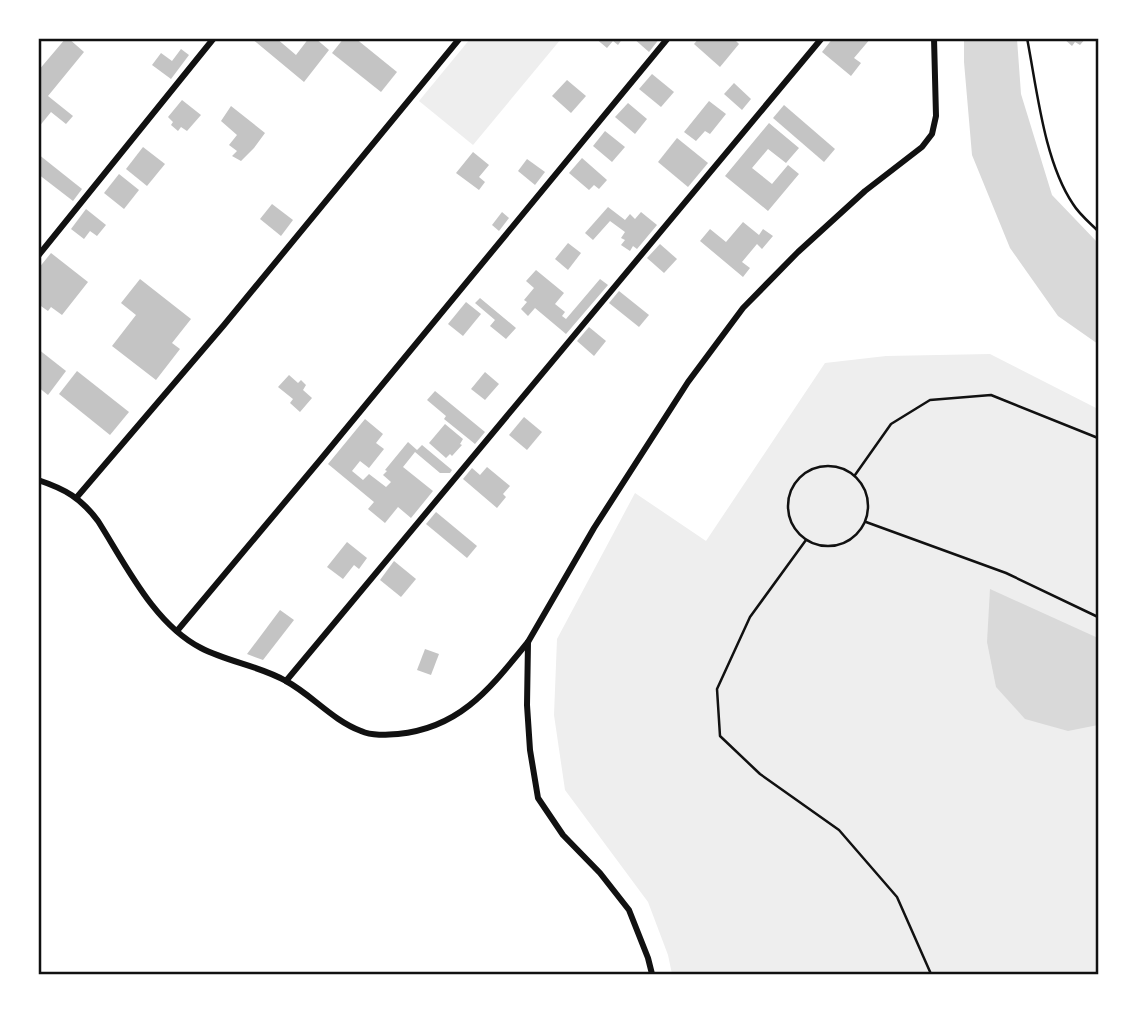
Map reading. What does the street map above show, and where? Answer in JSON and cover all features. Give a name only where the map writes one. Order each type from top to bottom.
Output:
[{"type":"street","points":[[38,256],[214,38]]},
{"type":"street","points":[[77,498],[460,38]]},
{"type":"street","points":[[177,631],[668,38]]},
{"type":"street","points":[[286,681],[822,38]]},
{"type":"street","points":[[38,480],[62,489],[89,508],[156,611],[199,647],[286,681],[344,722],[363,732],[384,735],[430,728],[452,717],[492,686],[528,642],[601,516],[688,382],[743,308],[798,252],[865,191],[922,147],[932,134],[936,116],[934,38]]},
{"type":"street","points":[[528,642],[527,716],[538,798],[563,835],[600,873],[629,910],[652,975]]},
{"type":"path","points":[[1027,38],[1044,126],[1058,176],[1073,205],[1098,231]]},
{"type":"path","points":[[855,475],[891,425],[930,400],[992,396],[1098,438]]},
{"type":"path","points":[[832,465],[855,475],[868,497],[869,509],[866,522],[858,534],[847,542],[833,546],[806,540],[795,530],[789,518],[787,503],[797,479],[819,466],[832,465]]},
{"type":"path","points":[[866,522],[1006,573],[1098,617]]},
{"type":"path","points":[[806,540],[750,617],[718,689],[720,736],[760,774],[839,830],[897,897],[930,975]]},
{"type":"shaded area","points":[[470,39],[561,39],[473,145],[419,101]]},
{"type":"shaded area","points":[[964,39],[1017,39],[1021,94],[1052,195],[1098,243],[1098,344],[1058,316],[1010,248],[972,155]]},
{"type":"shaded area","points":[[990,354],[1098,409],[1098,974],[672,974],[668,955],[648,902],[565,790],[554,715],[557,639],[635,493],[706,541],[825,363],[886,356]]},
{"type":"shaded area","points":[[990,589],[1098,638],[1098,725],[1068,731],[1025,719],[996,687],[987,642]]},
{"type":"building","points":[[66,38],[84,52],[48,96],[73,116],[66,124],[51,112],[38,128],[38,71]]},
{"type":"building","points":[[251,38],[276,38],[296,55],[309,38],[315,38],[329,50],[304,82]]},
{"type":"building","points":[[344,38],[355,38],[397,72],[381,92],[332,53]]},
{"type":"building","points":[[595,38],[623,38],[618,45],[613,41],[607,48]]},
{"type":"building","points":[[633,38],[660,38],[649,52]]},
{"type":"building","points":[[699,38],[733,38],[739,44],[720,67],[694,44]]},
{"type":"building","points":[[833,38],[871,38],[854,58],[861,63],[851,76],[822,52]]},
{"type":"building","points":[[1063,38],[1086,38],[1080,45],[1075,42],[1072,46]]},
{"type":"building","points":[[181,49],[189,55],[171,79],[152,65],[161,53],[172,61]]},
{"type":"building","points":[[652,74],[674,92],[661,107],[639,89]]},
{"type":"building","points":[[567,80],[586,96],[571,113],[552,96]]},
{"type":"building","points":[[734,83],[751,99],[742,110],[724,94]]},
{"type":"building","points":[[182,100],[201,115],[187,131],[181,127],[178,131],[171,125],[173,122],[168,117]]},
{"type":"building","points":[[709,101],[726,114],[710,134],[705,131],[696,141],[684,132]]},
{"type":"building","points":[[628,103],[647,119],[635,134],[615,117]]},
{"type":"building","points":[[784,105],[835,149],[824,162],[773,118]]},
{"type":"building","points":[[231,106],[265,133],[241,161],[232,156],[237,151],[229,145],[237,135],[221,121]]},
{"type":"building","points":[[769,123],[799,148],[786,163],[768,149],[752,168],[772,184],[788,165],[799,174],[768,211],[725,176]]},
{"type":"building","points":[[605,131],[625,147],[612,162],[593,146]]},
{"type":"building","points":[[677,138],[708,163],[688,187],[658,162]]},
{"type":"building","points":[[143,147],[165,164],[147,186],[126,169]]},
{"type":"building","points":[[473,152],[489,165],[479,177],[485,182],[479,190],[456,173]]},
{"type":"building","points":[[38,154],[82,189],[73,201],[38,174]]},
{"type":"building","points":[[582,158],[607,180],[599,189],[594,185],[589,190],[569,173]]},
{"type":"building","points":[[527,159],[545,172],[535,185],[518,171]]},
{"type":"building","points":[[119,174],[139,190],[124,209],[104,193]]},
{"type":"building","points":[[272,204],[293,220],[281,236],[260,219]]},
{"type":"building","points":[[608,207],[625,220],[630,214],[635,219],[641,212],[657,225],[637,249],[633,246],[630,251],[621,245],[625,240],[621,238],[625,232],[610,221],[593,240],[585,233]]},
{"type":"building","points":[[86,209],[106,225],[97,236],[90,231],[84,239],[71,229]]},
{"type":"building","points":[[502,212],[509,218],[499,231],[492,225]]},
{"type":"building","points":[[743,222],[759,235],[763,229],[773,236],[762,249],[757,244],[742,262],[750,268],[743,277],[700,241],[710,229],[726,242]]},
{"type":"building","points":[[568,243],[581,253],[568,270],[555,259]]},
{"type":"building","points":[[660,244],[677,259],[664,273],[647,258]]},
{"type":"building","points":[[51,253],[88,282],[62,315],[51,307],[48,311],[38,304],[38,269]]},
{"type":"building","points":[[536,270],[564,293],[555,304],[565,312],[562,316],[566,319],[600,279],[608,285],[566,334],[535,308],[528,316],[521,309],[527,302],[524,300],[534,288],[526,281]]},
{"type":"building","points":[[140,279],[191,319],[172,343],[180,349],[156,380],[112,346],[136,315],[121,303]]},
{"type":"building","points":[[619,291],[649,315],[639,327],[609,303]]},
{"type":"building","points":[[480,298],[516,328],[506,339],[490,326],[495,320],[475,303]]},
{"type":"building","points":[[466,302],[481,314],[463,336],[448,324]]},
{"type":"building","points":[[589,327],[606,341],[594,356],[577,341]]},
{"type":"building","points":[[38,349],[66,371],[48,395],[38,387]]},
{"type":"building","points":[[77,371],[129,412],[110,435],[59,394]]},
{"type":"building","points":[[485,372],[499,384],[485,400],[471,389]]},
{"type":"building","points":[[289,375],[298,383],[301,380],[306,385],[303,390],[312,398],[300,412],[290,403],[293,399],[278,387]]},
{"type":"building","points":[[435,391],[485,432],[475,444],[444,419],[446,416],[427,400]]},
{"type":"building","points":[[524,417],[542,432],[527,450],[509,435]]},
{"type":"building","points":[[365,419],[383,434],[376,443],[384,449],[369,468],[360,461],[352,471],[363,480],[369,474],[386,487],[391,482],[383,475],[387,471],[385,470],[408,442],[417,450],[422,445],[452,470],[450,473],[440,473],[415,452],[403,467],[433,491],[411,518],[398,507],[385,523],[368,509],[374,502],[328,464]]},
{"type":"building","points":[[445,424],[463,439],[460,444],[462,445],[452,456],[450,454],[446,458],[429,443]]},
{"type":"building","points":[[487,467],[510,486],[503,494],[506,497],[497,508],[463,479],[472,468],[480,475]]},
{"type":"building","points":[[436,512],[477,546],[467,558],[426,524]]},
{"type":"building","points":[[347,542],[367,558],[359,569],[354,565],[343,579],[327,567]]},
{"type":"building","points":[[394,561],[416,579],[401,597],[380,580]]},
{"type":"building","points":[[280,610],[294,620],[263,660],[247,654]]},
{"type":"building","points":[[425,649],[439,654],[431,675],[417,670]]}]
